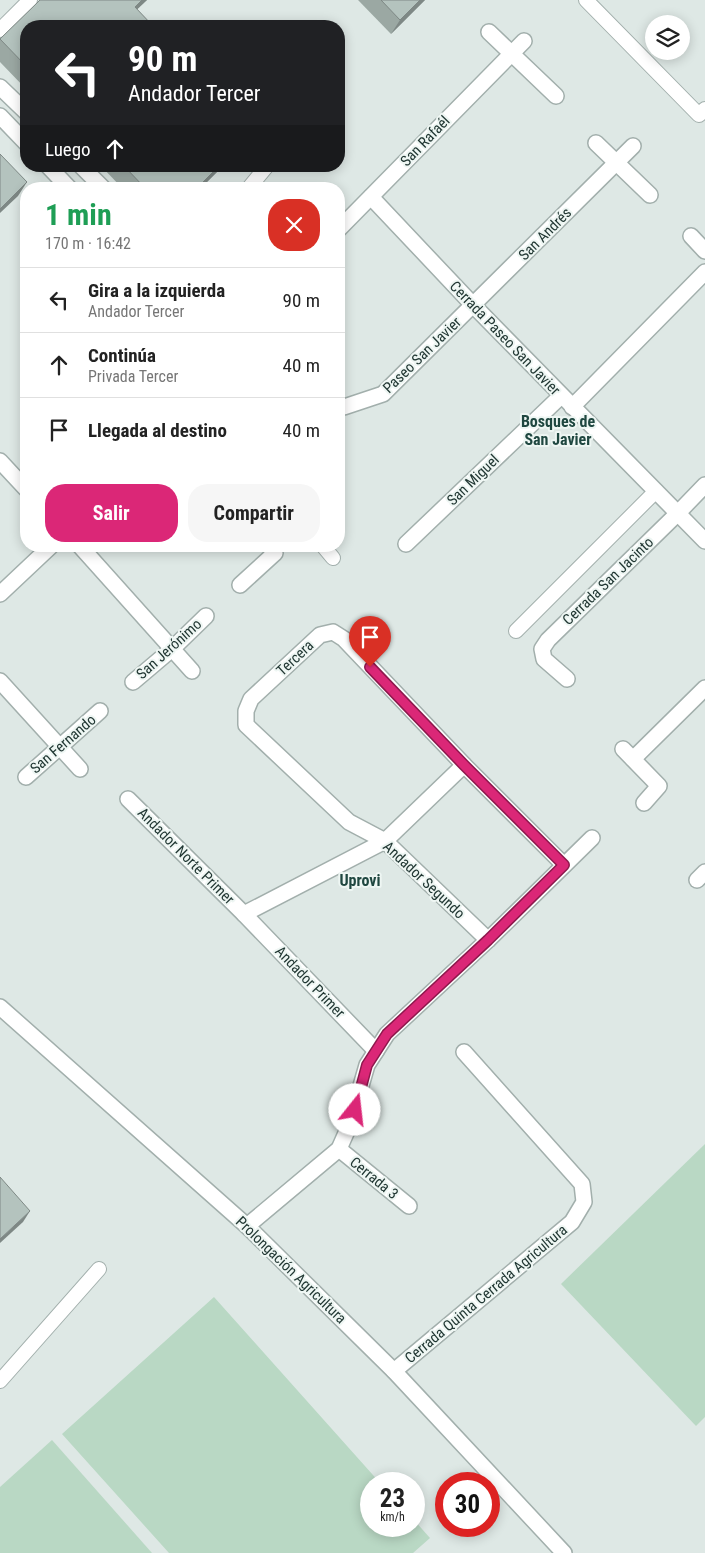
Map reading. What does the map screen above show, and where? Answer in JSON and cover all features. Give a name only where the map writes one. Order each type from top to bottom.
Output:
[{"type":"street","points":[[489,32],[556,96]]},
{"type":"street","name":"San Rafaél","points":[[345,223],[524,41]]},
{"type":"street","points":[[0,87],[20,106]]},
{"type":"street","points":[[0,116],[20,138]]},
{"type":"street","points":[[596,143],[650,195]]},
{"type":"street","name":"San Andrés","points":[[473,306],[633,146]]},
{"type":"street","points":[[54,172],[63,182]]},
{"type":"street","points":[[87,172],[97,182]]},
{"type":"street","name":"Cerrada Paseo San Javier","points":[[371,196],[473,306],[705,542]]},
{"type":"street","points":[[691,236],[705,251]]},
{"type":"street","name":"San Miguel","points":[[406,544],[567,401],[705,272]]},
{"type":"street","name":"Paseo San Javier","points":[[345,407],[383,394],[473,306]]},
{"type":"street","points":[[0,461],[20,483]]},
{"type":"street","name":"Cerrada San Jacinto","points":[[567,679],[544,659],[542,648],[705,485]]},
{"type":"street","points":[[0,594],[45,552]]},
{"type":"street","points":[[85,552],[192,671]]},
{"type":"street","points":[[240,586],[269,552]]},
{"type":"street","name":"San Jerónimo","points":[[133,682],[172,649],[206,616]]},
{"type":"street","name":"Tercera","points":[[246,725],[246,711],[251,699],[320,636],[332,632],[344,639],[464,765]]},
{"type":"street","points":[[0,681],[80,769]]},
{"type":"street","points":[[644,803],[659,786],[628,754],[705,688]]},
{"type":"street","name":"San Fernando","points":[[26,776],[100,712]]},
{"type":"street","name":"Andador Segundo","points":[[246,725],[349,822],[385,841],[488,940]]},
{"type":"street","points":[[244,914],[385,841],[464,765],[564,865]]},
{"type":"street","name":"Andador Norte Primer","points":[[128,799],[244,914]]},
{"type":"street","points":[[247,1226],[339,1149],[350,1124],[367,1065],[387,1034],[488,940],[592,838]]},
{"type":"street","name":"Andador Primer","points":[[244,914],[376,1051]]},
{"type":"street","name":"Prolongación Agricultura","points":[[0,1007],[247,1226],[394,1371],[564,1553]]},
{"type":"street","name":"Cerrada Quinta Cerrada Agricultura","points":[[394,1371],[572,1222],[584,1202],[582,1184],[464,1052]]},
{"type":"street","name":"Cerrada 3","points":[[339,1149],[409,1206]]},
{"type":"lane","points":[[0,30],[30,0]]},
{"type":"lane","points":[[586,0],[699,115],[705,109]]},
{"type":"lane","points":[[253,182],[261,172]]},
{"type":"lane","points":[[516,631],[656,491]]},
{"type":"lane","points":[[328,552],[333,558]]},
{"type":"lane","points":[[0,1381],[99,1269]]},
{"type":"green space","points":[[705,1144],[705,1417],[696,1426],[561,1284]]},
{"type":"green space","points":[[214,1297],[370,1472],[360,1472],[360,1537],[425,1537],[425,1532],[430,1538],[413,1553],[169,1553],[62,1434]]},
{"type":"green space","points":[[52,1440],[152,1553],[0,1553],[0,1487]]},
{"type":"building","points":[[40,0],[142,0],[135,7],[147,20],[20,20],[20,60],[0,39]]},
{"type":"building","points":[[381,0],[420,0],[400,20]]},
{"type":"building","points":[[0,154],[27,182],[20,182],[20,189],[0,209]]},
{"type":"building","points":[[130,172],[213,172],[203,182],[139,182]]},
{"type":"building","points":[[0,1177],[30,1211],[0,1239]]},
{"type":"district","name":"Bosques de San Javier","points":[[558,430]]},
{"type":"district","name":"Uprovi","points":[[360,880]]},
{"type":"route","points":[[355,1110],[367,1065],[387,1034],[488,940],[564,865],[370,667]]}]
